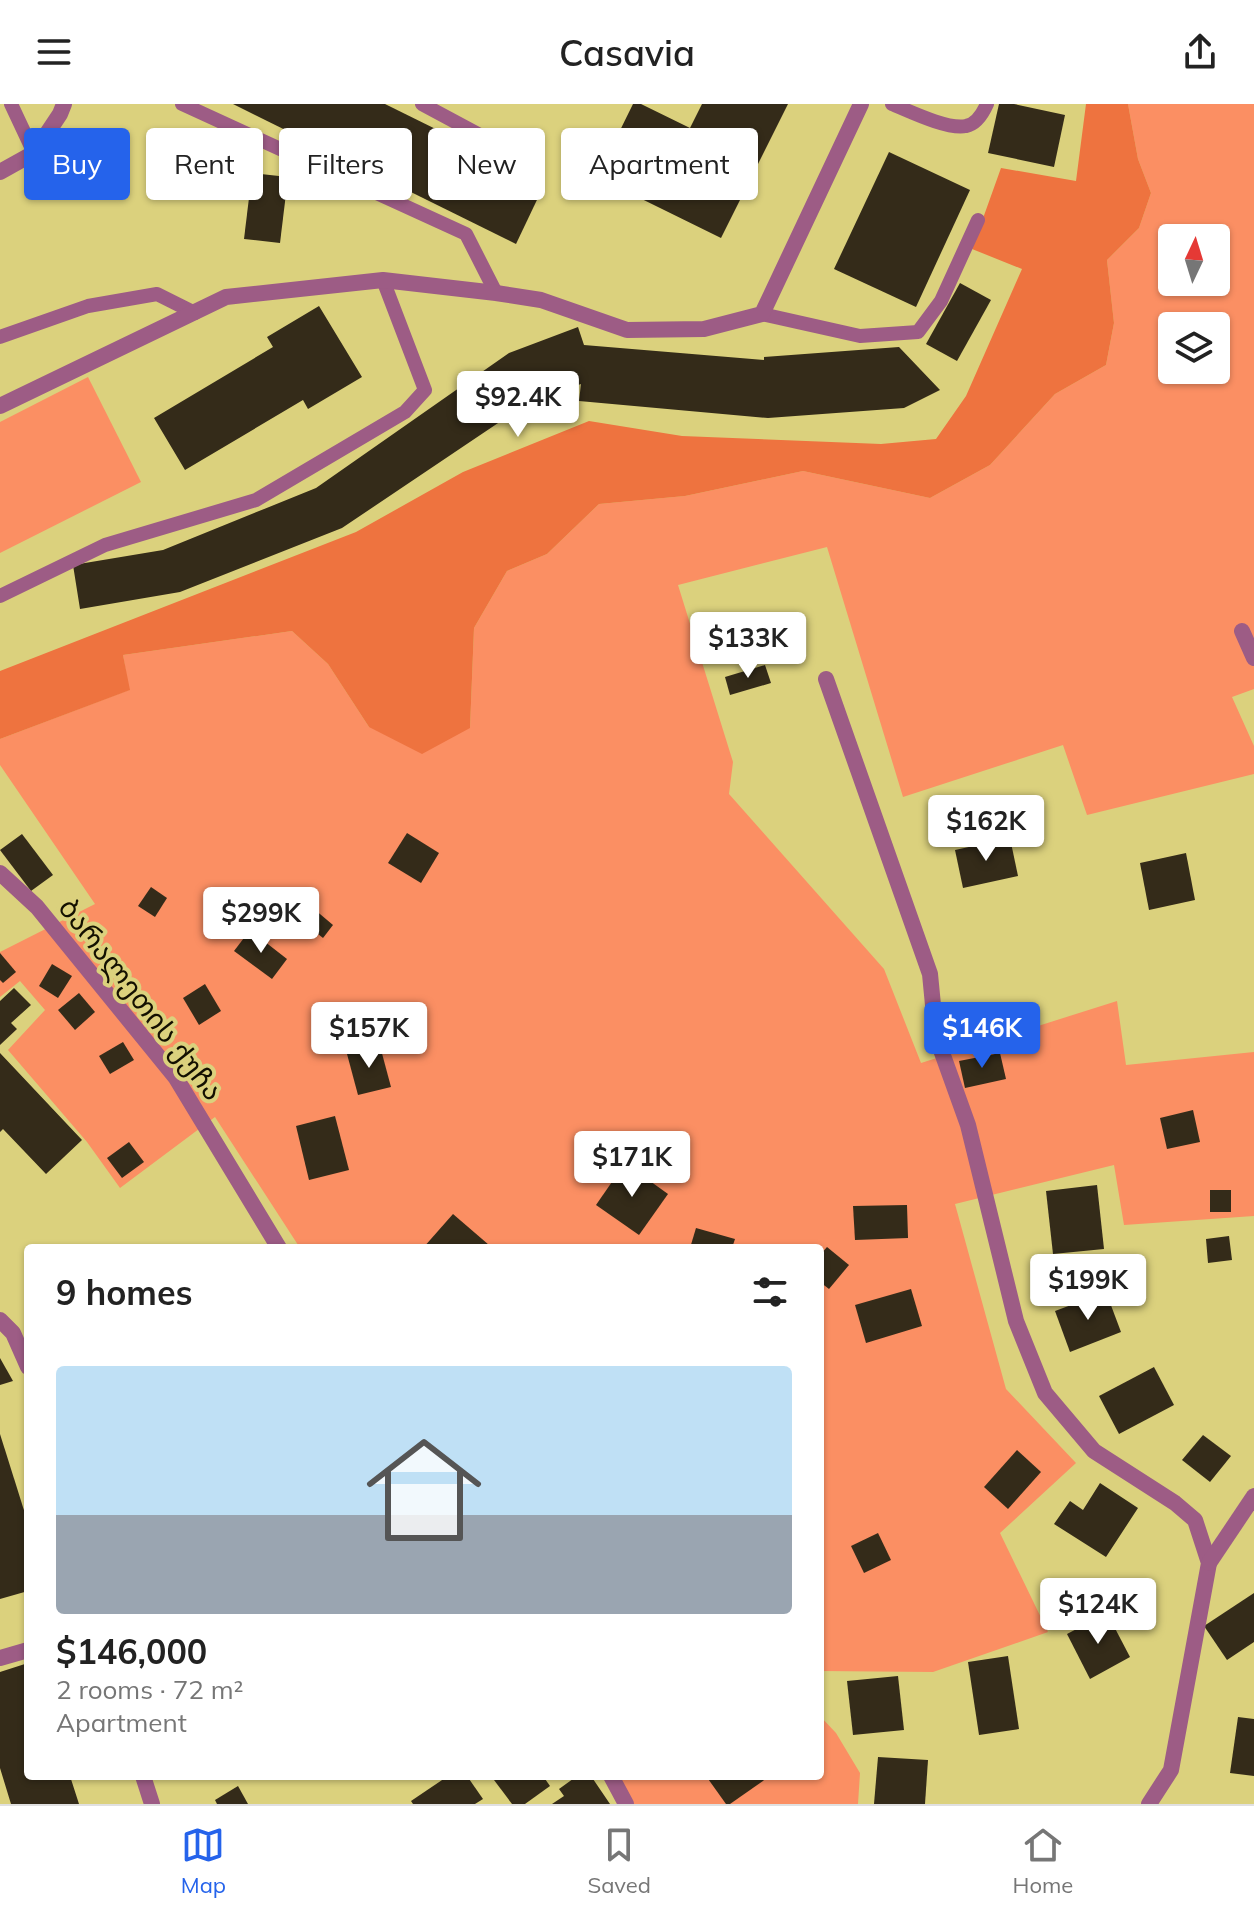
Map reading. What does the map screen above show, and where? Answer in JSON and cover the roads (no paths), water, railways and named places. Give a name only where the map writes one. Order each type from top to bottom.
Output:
[{"type":"street","points":[[51,128],[64,104]]},
{"type":"street","points":[[0,406],[226,297],[383,280],[541,300],[627,330],[704,329],[762,314],[861,104]]},
{"type":"street","points":[[0,172],[24,159]]},
{"type":"street","points":[[1242,631],[1254,658]]},
{"type":"street","points":[[826,679],[930,974],[936,1036],[968,1125],[1016,1321],[1045,1393],[1094,1451],[1175,1503],[1195,1520],[1209,1563]]},
{"type":"street","name":"ბარალეთის ქუჩა","points":[[0,873],[37,907],[176,1078],[277,1244]]},
{"type":"street","points":[[0,1320],[13,1333],[24,1358]]},
{"type":"street","points":[[1149,1804],[1171,1770],[1209,1563],[1254,1496]]},
{"type":"street","points":[[0,1658],[24,1651]]},
{"type":"street","points":[[144,1780],[152,1804]]},
{"type":"street","points":[[613,1780],[626,1804]]},
{"type":"lane","points":[[11,104],[24,132]]},
{"type":"lane","points":[[182,104],[466,234],[496,293]]},
{"type":"lane","points":[[422,104],[467,128]]},
{"type":"lane","points":[[892,104],[943,124],[967,126],[981,117],[987,104]]},
{"type":"lane","points":[[762,314],[860,336],[918,332],[941,301],[978,220]]},
{"type":"lane","points":[[0,596],[105,545],[256,500],[405,412],[425,390],[383,280]]},
{"type":"lane","points":[[0,337],[88,306],[157,294],[195,313]]}]
